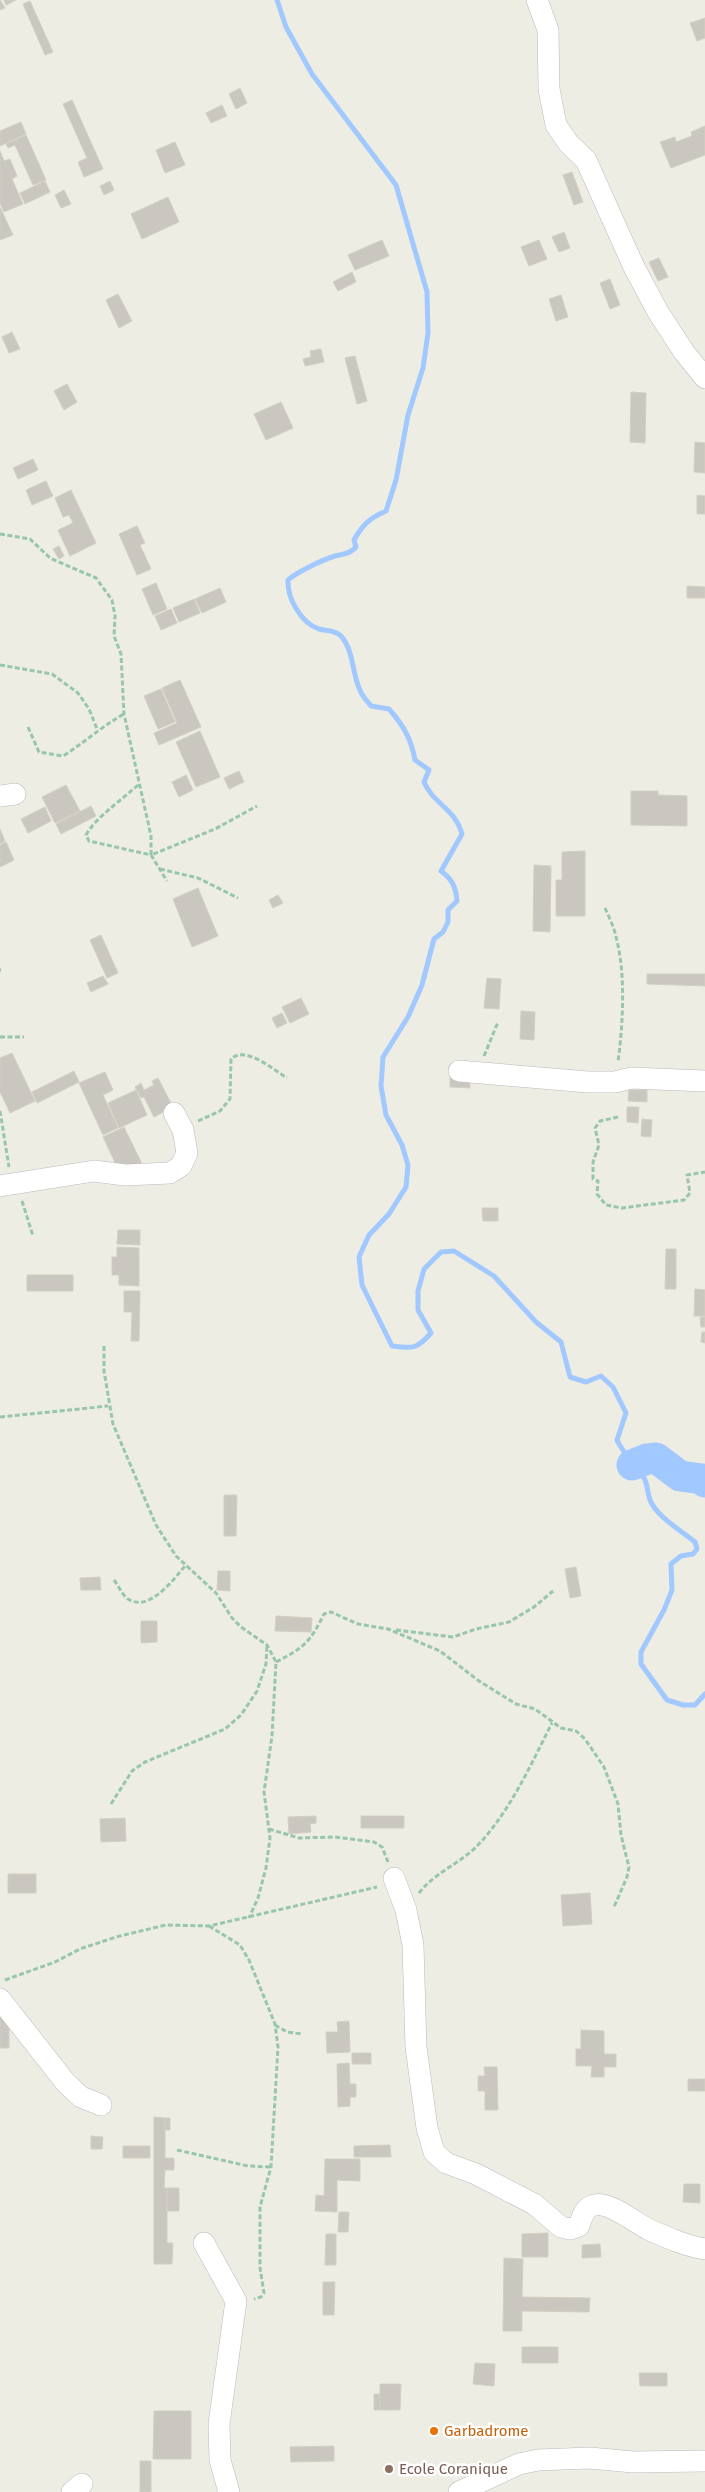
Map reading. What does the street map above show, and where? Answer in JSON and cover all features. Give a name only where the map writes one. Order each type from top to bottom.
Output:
[{"type":"street","points":[[537,0],[548,30],[549,89],[556,125],[569,144],[586,160],[634,265],[658,312],[684,352],[705,378]]},
{"type":"street","points":[[459,1071],[615,1082],[631,1078],[705,1081]]},
{"type":"street","points":[[0,1186],[94,1171],[125,1176],[170,1173],[181,1166],[187,1153],[179,1121]]},
{"type":"street","points":[[394,1878],[406,1910],[413,1945],[416,2047],[427,2128],[434,2152],[446,2164],[476,2174],[534,2204],[561,2227],[570,2230],[579,2226],[590,2206],[599,2205],[618,2211],[648,2229],[680,2243],[705,2249]]},
{"type":"street","points":[[0,1999],[66,2083],[81,2097],[101,2105]]},
{"type":"street","points":[[204,2243],[236,2301],[219,2424],[220,2460],[229,2492]]},
{"type":"street","points":[[459,2492],[519,2464],[538,2460],[590,2458],[633,2462],[705,2461]]},
{"type":"path","points":[[0,534],[30,539],[50,558],[96,578],[112,600],[115,616],[114,636],[120,654],[124,714],[138,785],[151,836],[151,855],[167,881]]},
{"type":"path","points":[[0,665],[52,674],[78,692],[89,709],[97,729]]},
{"type":"path","points":[[28,727],[39,752],[63,756],[88,739],[97,729],[124,714]]},
{"type":"path","points":[[138,785],[110,812],[93,823],[86,835],[89,842],[151,855],[215,829],[257,806]]},
{"type":"path","points":[[160,868],[198,878],[238,898]]},
{"type":"path","points":[[605,908],[616,936],[621,971],[622,1036],[615,1082]]},
{"type":"path","points":[[0,1038],[24,1037]]},
{"type":"path","points":[[179,1121],[220,1111],[230,1099],[231,1059],[235,1055],[240,1054],[254,1058],[288,1078]]},
{"type":"path","points":[[0,1111],[4,1142]]},
{"type":"path","points":[[618,1117],[600,1121],[596,1128],[599,1145],[593,1162],[593,1179],[598,1182],[597,1194],[606,1205],[622,1208],[684,1200],[690,1193],[687,1175],[705,1172]]},
{"type":"path","points":[[104,1346],[108,1406],[112,1424],[156,1525],[173,1552],[185,1566],[216,1592],[232,1618],[241,1627],[267,1645],[276,1662],[272,1736],[264,1792],[269,1829],[266,1868],[258,1898],[249,1918]]},
{"type":"path","points":[[0,1417],[108,1406]]},
{"type":"path","points":[[114,1580],[127,1599],[133,1601],[150,1600],[171,1582],[185,1566]]},
{"type":"path","points":[[276,1662],[293,1654],[308,1641],[314,1635],[324,1614],[331,1612],[358,1624],[454,1637],[476,1629],[509,1622],[534,1607],[553,1591]]},
{"type":"path","points":[[388,1629],[440,1651],[479,1681],[516,1704],[535,1708],[552,1723],[561,1728],[576,1731],[585,1739],[604,1767],[618,1804],[621,1835],[628,1867],[627,1877],[614,1906]]},
{"type":"path","points":[[111,1804],[132,1771],[145,1762],[225,1729],[241,1715],[257,1691],[266,1664],[267,1645]]},
{"type":"path","points":[[406,1910],[425,1885],[478,1845],[508,1804],[552,1723]]},
{"type":"path","points":[[0,1982],[55,1962],[80,1949],[116,1937],[166,1925],[209,1926],[249,1918],[376,1887],[394,1878],[382,1847],[374,1842],[334,1837],[299,1838],[269,1829]]},
{"type":"path","points":[[209,1926],[240,1945],[258,1979],[274,2024],[278,2047],[271,2167],[260,2207],[260,2268],[264,2293],[261,2297],[236,2301]]},
{"type":"path","points":[[274,2024],[287,2032],[302,2034]]},
{"type":"path","points":[[177,2150],[248,2166],[271,2167]]},
{"type":"building","points":[[0,0],[5,8],[0,10]]},
{"type":"building","points":[[4,0],[16,0],[6,5]]},
{"type":"building","points":[[30,1],[53,52],[45,55],[23,4]]},
{"type":"building","points":[[705,18],[705,38],[697,41],[690,23]]},
{"type":"building","points":[[240,88],[247,103],[236,109],[229,94]]},
{"type":"building","points":[[72,100],[103,169],[84,177],[78,162],[87,158],[63,104]]},
{"type":"building","points":[[222,105],[227,116],[211,123],[206,113]]},
{"type":"building","points":[[21,122],[26,134],[0,146],[0,131]]},
{"type":"building","points":[[705,126],[705,155],[671,168],[660,142],[675,137],[676,142],[692,136],[691,132]]},
{"type":"building","points":[[26,135],[46,180],[33,185],[15,145],[8,148],[6,144]]},
{"type":"building","points":[[175,142],[185,165],[165,173],[156,150]]},
{"type":"building","points":[[0,151],[4,161],[10,159],[17,176],[12,179],[23,204],[4,212],[0,203]]},
{"type":"building","points":[[572,172],[583,202],[574,205],[563,175]]},
{"type":"building","points":[[45,181],[50,192],[25,204],[20,193]]},
{"type":"building","points":[[110,181],[114,190],[104,195],[100,186]]},
{"type":"building","points":[[64,190],[71,204],[61,208],[55,195]]},
{"type":"building","points":[[168,197],[179,222],[142,239],[131,214]]},
{"type":"building","points":[[0,207],[13,235],[0,240]]},
{"type":"building","points":[[564,232],[570,248],[559,252],[552,237]]},
{"type":"building","points":[[382,240],[389,256],[355,270],[348,255]]},
{"type":"building","points":[[539,240],[547,259],[529,266],[521,247]]},
{"type":"building","points":[[659,258],[668,277],[658,281],[649,262]]},
{"type":"building","points":[[352,272],[356,282],[338,291],[333,282]]},
{"type":"building","points":[[610,279],[620,305],[610,309],[600,283]]},
{"type":"building","points":[[118,294],[132,321],[119,328],[106,300]]},
{"type":"building","points":[[561,295],[568,317],[556,321],[549,299]]},
{"type":"building","points":[[12,332],[20,349],[9,353],[2,337]]},
{"type":"building","points":[[321,349],[324,362],[305,366],[303,359],[311,357],[310,351]]},
{"type":"building","points":[[355,356],[367,401],[357,404],[345,358]]},
{"type":"building","points":[[67,384],[77,402],[64,410],[54,391]]},
{"type":"building","points":[[631,392],[646,393],[645,443],[630,442]]},
{"type":"building","points":[[281,402],[293,428],[266,440],[254,414]]},
{"type":"building","points":[[695,442],[705,443],[705,473],[694,472]]},
{"type":"building","points":[[33,459],[38,470],[18,479],[13,468]]},
{"type":"building","points":[[46,481],[53,496],[32,505],[26,490]]},
{"type":"building","points":[[71,490],[96,543],[70,556],[58,530],[73,523],[69,515],[63,517],[55,498]]},
{"type":"building","points":[[697,495],[705,496],[705,514],[697,514]]},
{"type":"building","points":[[137,526],[145,543],[140,545],[151,569],[137,575],[119,534]]},
{"type":"building","points":[[59,546],[64,556],[59,559],[53,549]]},
{"type":"building","points":[[156,583],[167,609],[153,615],[142,589]]},
{"type":"building","points":[[687,586],[705,587],[705,598],[687,598]]},
{"type":"building","points":[[220,588],[226,602],[202,613],[195,599]]},
{"type":"building","points":[[194,599],[200,613],[179,622],[173,608]]},
{"type":"building","points":[[171,609],[177,623],[161,630],[155,616]]},
{"type":"building","points":[[180,680],[201,727],[159,745],[154,733],[177,723],[162,688]]},
{"type":"building","points":[[161,689],[175,722],[158,729],[144,696]]},
{"type":"building","points":[[200,731],[220,777],[196,787],[176,742]]},
{"type":"building","points":[[239,771],[244,782],[229,789],[224,778]]},
{"type":"building","points":[[186,775],[193,790],[179,797],[172,782]]},
{"type":"building","points":[[66,785],[80,811],[55,823],[42,797]]},
{"type":"building","points":[[631,791],[658,791],[658,795],[687,796],[687,826],[631,825]]},
{"type":"building","points":[[91,806],[96,816],[61,834],[56,824]]},
{"type":"building","points":[[45,807],[51,821],[28,833],[21,819]]},
{"type":"building","points":[[0,829],[5,841],[0,844]]},
{"type":"building","points":[[6,842],[14,860],[0,867],[0,845]]},
{"type":"building","points":[[585,851],[585,916],[556,916],[556,880],[562,880],[562,852]]},
{"type":"building","points":[[534,865],[551,866],[550,932],[533,931]]},
{"type":"building","points":[[198,888],[218,936],[192,947],[173,899]]},
{"type":"building","points":[[278,895],[283,903],[273,908],[269,900]]},
{"type":"building","points":[[101,935],[118,973],[107,978],[90,940]]},
{"type":"building","points":[[647,974],[705,974],[705,986],[647,984]]},
{"type":"building","points":[[103,976],[108,984],[91,992],[87,983]]},
{"type":"building","points":[[487,978],[501,979],[499,1009],[484,1008]]},
{"type":"building","points":[[301,998],[309,1014],[290,1023],[282,1007]]},
{"type":"building","points":[[521,1011],[535,1012],[534,1040],[520,1039]]},
{"type":"building","points":[[282,1013],[287,1023],[277,1028],[272,1018]]},
{"type":"building","points":[[12,1053],[35,1101],[10,1113],[0,1092],[0,1058]]},
{"type":"building","points":[[74,1071],[79,1082],[37,1103],[32,1092]]},
{"type":"building","points":[[105,1072],[113,1090],[103,1095],[118,1128],[103,1135],[79,1083]]},
{"type":"building","points":[[450,1076],[470,1076],[470,1088],[450,1087]]},
{"type":"building","points":[[158,1078],[173,1107],[154,1117],[144,1097],[141,1098],[135,1087],[141,1083],[144,1090],[154,1085],[152,1081]]},
{"type":"building","points":[[136,1090],[147,1115],[119,1128],[108,1103]]},
{"type":"building","points":[[629,1090],[647,1090],[647,1102],[628,1101]]},
{"type":"building","points":[[627,1107],[639,1107],[638,1123],[627,1122]]},
{"type":"building","points":[[642,1119],[652,1120],[651,1137],[641,1136]]},
{"type":"building","points":[[124,1127],[142,1164],[121,1175],[103,1137]]},
{"type":"building","points":[[482,1208],[498,1208],[498,1221],[483,1221]]},
{"type":"building","points":[[118,1230],[140,1230],[140,1245],[117,1244]]},
{"type":"building","points":[[117,1247],[139,1248],[139,1286],[119,1285],[119,1275],[112,1275],[112,1257],[117,1257]]},
{"type":"building","points":[[666,1249],[676,1249],[676,1289],[665,1289]]},
{"type":"building","points":[[27,1275],[73,1275],[73,1291],[27,1291]]},
{"type":"building","points":[[695,1289],[705,1290],[705,1316],[694,1316]]},
{"type":"building","points":[[124,1291],[140,1291],[139,1341],[131,1341],[132,1312],[124,1312]]},
{"type":"building","points":[[700,1317],[705,1317],[705,1327],[701,1327]]},
{"type":"building","points":[[702,1332],[705,1332],[705,1343],[701,1342]]},
{"type":"building","points":[[224,1495],[237,1495],[236,1536],[224,1536]]},
{"type":"building","points":[[576,1567],[581,1596],[570,1598],[565,1569]]},
{"type":"building","points":[[218,1571],[230,1571],[230,1591],[217,1590]]},
{"type":"building","points":[[100,1577],[101,1590],[81,1590],[80,1578]]},
{"type":"building","points":[[276,1616],[312,1618],[311,1632],[275,1631]]},
{"type":"building","points":[[141,1621],[157,1621],[157,1642],[141,1643]]},
{"type":"building","points":[[316,1816],[316,1823],[310,1824],[311,1832],[289,1834],[288,1817]]},
{"type":"building","points":[[361,1816],[404,1816],[404,1828],[361,1828]]},
{"type":"building","points":[[125,1818],[126,1841],[101,1842],[100,1819]]},
{"type":"building","points":[[8,1874],[36,1874],[36,1893],[8,1893]]},
{"type":"building","points":[[590,1893],[592,1924],[563,1926],[561,1895]]},
{"type":"building","points":[[0,2016],[9,2016],[9,2048],[0,2048]]},
{"type":"building","points":[[349,2021],[350,2052],[327,2053],[326,2032],[338,2032],[337,2022]]},
{"type":"building","points":[[581,2030],[604,2031],[604,2054],[616,2054],[616,2067],[604,2067],[604,2077],[591,2077],[592,2066],[576,2066],[576,2049],[581,2049]]},
{"type":"building","points":[[352,2053],[371,2053],[371,2064],[352,2064]]},
{"type":"building","points":[[349,2063],[350,2084],[356,2084],[356,2097],[350,2097],[350,2106],[338,2107],[337,2064]]},
{"type":"building","points":[[484,2067],[497,2067],[498,2110],[485,2110],[485,2091],[478,2091],[478,2076],[485,2076]]},
{"type":"building","points":[[688,2079],[705,2079],[705,2091],[688,2091]]},
{"type":"building","points":[[154,2117],[165,2118],[165,2158],[174,2158],[174,2170],[165,2170],[164,2188],[167,2188],[167,2243],[173,2243],[172,2264],[154,2264]]},
{"type":"building","points":[[165,2118],[170,2118],[170,2130],[165,2130]]},
{"type":"building","points":[[91,2136],[103,2137],[102,2149],[91,2149]]},
{"type":"building","points":[[390,2145],[391,2157],[354,2157],[354,2146]]},
{"type":"building","points":[[123,2146],[150,2146],[150,2158],[123,2158]]},
{"type":"building","points":[[325,2159],[360,2159],[360,2181],[337,2180],[337,2212],[315,2211],[316,2195],[324,2196]]},
{"type":"building","points":[[684,2184],[700,2184],[700,2203],[683,2202]]},
{"type":"building","points":[[167,2188],[179,2188],[179,2211],[167,2211]]},
{"type":"building","points":[[339,2212],[349,2212],[348,2232],[338,2232]]},
{"type":"building","points":[[548,2233],[548,2257],[522,2257],[522,2234]]},
{"type":"building","points":[[326,2234],[336,2234],[336,2265],[325,2265]]},
{"type":"building","points":[[600,2244],[601,2257],[582,2258],[582,2245]]},
{"type":"building","points":[[504,2258],[523,2259],[522,2297],[590,2298],[589,2312],[522,2311],[522,2331],[503,2331]]},
{"type":"building","points":[[323,2282],[335,2282],[334,2315],[323,2315]]},
{"type":"building","points":[[522,2347],[558,2347],[558,2363],[522,2363]]},
{"type":"building","points":[[475,2363],[495,2364],[494,2386],[473,2384]]},
{"type":"building","points":[[639,2373],[667,2373],[667,2386],[640,2386]]},
{"type":"building","points":[[380,2384],[401,2384],[400,2410],[380,2410]]},
{"type":"building","points":[[374,2394],[380,2394],[380,2410],[374,2410]]},
{"type":"building","points":[[154,2411],[191,2411],[191,2459],[153,2459]]},
{"type":"building","points":[[334,2446],[334,2461],[291,2462],[290,2447]]},
{"type":"building","points":[[140,2461],[151,2461],[151,2492],[140,2492]]},
{"type":"waterway","points":[[277,0],[286,27],[312,74],[396,185],[427,292],[428,333],[423,368],[408,415],[396,480],[386,511],[371,519],[364,526],[354,540],[356,547],[351,551],[317,563],[288,580],[290,594],[301,616],[312,626],[341,636],[351,655],[357,684],[362,694],[371,706],[389,709],[406,732],[415,760],[429,770],[424,782],[428,790],[454,818],[462,834],[441,871],[453,884],[457,901],[448,910],[448,922],[443,932],[434,939],[422,985],[408,1017],[383,1057],[381,1086],[386,1115],[402,1145],[408,1165],[406,1187],[389,1214],[369,1235],[359,1257],[362,1285],[392,1346],[414,1347],[431,1333],[418,1310],[418,1291],[424,1269],[441,1252],[454,1251],[494,1276],[536,1322],[561,1342],[570,1377],[586,1382],[601,1376],[613,1387],[626,1413],[617,1440],[644,1478],[653,1506],[664,1518],[695,1542],[697,1549],[693,1554],[681,1556],[671,1564],[672,1590],[664,1610],[641,1652],[641,1664],[667,1700],[683,1705],[695,1705],[705,1694]]},
{"type":"waterway","points":[[632,1465],[647,1459],[656,1458],[680,1476],[702,1479],[705,1482]]},
{"type":"place","name":"Garbadrome","points":[[434,2431]]},
{"type":"place","name":"Ecole Coranique","points":[[389,2469]]}]
